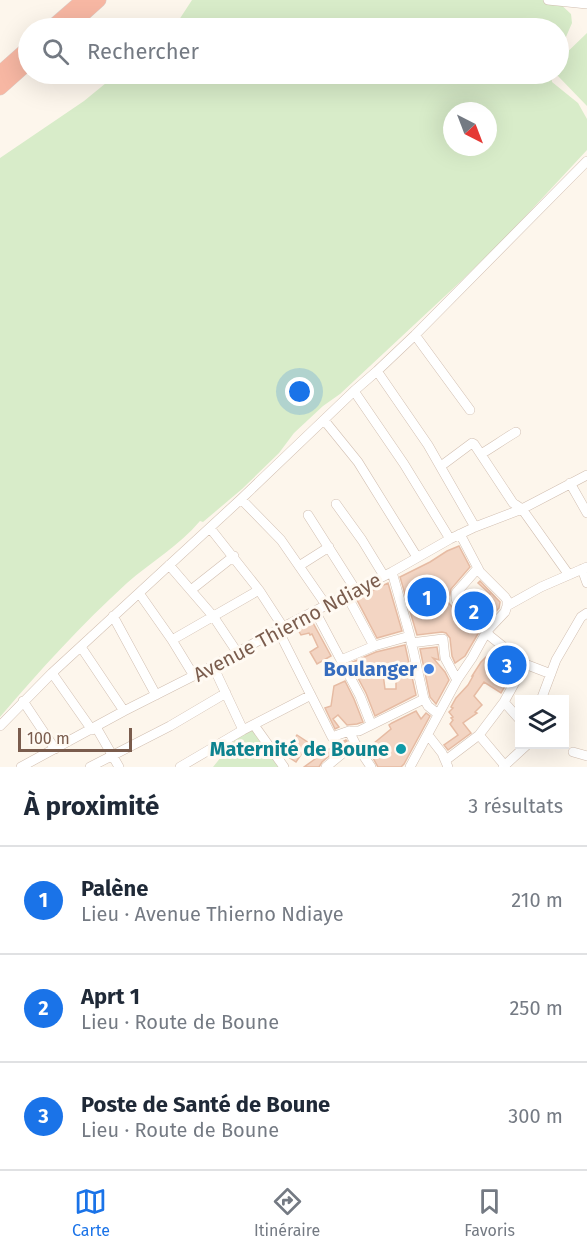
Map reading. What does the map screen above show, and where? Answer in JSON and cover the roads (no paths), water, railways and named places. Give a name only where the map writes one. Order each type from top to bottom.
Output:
[{"type":"highway","points":[[62,18],[83,0]]},
{"type":"highway","points":[[79,18],[99,0]]},
{"type":"highway","points":[[0,73],[18,57]]},
{"type":"highway","points":[[0,88],[18,72]]},
{"type":"street","points":[[548,0],[587,4]]},
{"type":"street","points":[[0,726],[52,673],[415,335],[587,161]]},
{"type":"street","points":[[415,335],[470,410]]},
{"type":"street","points":[[377,371],[441,466],[475,527]]},
{"type":"street","points":[[354,391],[404,464],[450,539]]},
{"type":"street","points":[[324,420],[358,462],[417,557]]},
{"type":"street","points":[[481,454],[516,432]]},
{"type":"street","points":[[441,466],[474,444],[513,503],[522,509],[569,575]]},
{"type":"street","name":"Avenue Thierno Ndiaye","points":[[21,767],[280,628],[388,574],[450,539],[522,509],[587,475]]},
{"type":"street","points":[[570,483],[587,513]]},
{"type":"street","points":[[241,499],[281,540],[326,605]]},
{"type":"street","points":[[336,504],[388,574],[411,640],[424,699],[428,706],[438,714]]},
{"type":"street","points":[[308,515],[329,547],[374,646]]},
{"type":"street","points":[[210,528],[259,590],[280,628],[330,736],[333,738],[349,731],[359,731],[424,699]]},
{"type":"street","points":[[410,767],[457,680],[487,631],[505,612],[507,606],[505,597],[480,572],[460,534]]},
{"type":"street","points":[[299,566],[329,547]]},
{"type":"street","points":[[191,590],[234,556]]},
{"type":"street","points":[[169,565],[213,616],[237,652]]},
{"type":"street","points":[[478,568],[455,596],[463,610],[480,623],[490,636],[525,664],[551,674]]},
{"type":"street","points":[[507,606],[541,587],[585,568],[587,583]]},
{"type":"street","points":[[172,640],[259,590]]},
{"type":"street","points":[[139,592],[194,676]]},
{"type":"street","points":[[315,611],[360,696],[371,724]]},
{"type":"street","points":[[543,695],[556,660],[580,617],[587,613]]},
{"type":"street","points":[[113,616],[156,695]]},
{"type":"street","points":[[341,660],[374,646],[411,640],[443,639],[446,658],[457,680]]},
{"type":"street","points":[[81,647],[124,711]]},
{"type":"street","points":[[428,735],[447,764],[479,735],[504,702],[525,664]]},
{"type":"street","points":[[213,666],[243,730]]},
{"type":"street","points":[[52,673],[94,728],[119,767]]},
{"type":"street","points":[[90,767],[170,726],[226,693]]},
{"type":"street","points":[[180,767],[243,730],[311,695]]},
{"type":"street","points":[[23,701],[55,748]]},
{"type":"street","points":[[504,702],[515,715]]},
{"type":"street","points":[[254,725],[284,767]]},
{"type":"street","points":[[349,731],[371,767]]},
{"type":"street","points":[[479,735],[505,766],[523,749]]},
{"type":"street","points":[[326,767],[355,743]]},
{"type":"street","points":[[573,752],[587,756]]},
{"type":"place","name":"Palène","points":[[427,597]]},
{"type":"place","name":"Aprt 1","points":[[474,611]]},
{"type":"place","name":"Poste de Santé de Boune","points":[[507,665]]},
{"type":"place","name":"Boulanger","points":[[429,669]]},
{"type":"place","name":"Maternité de Boune","points":[[401,749]]}]
